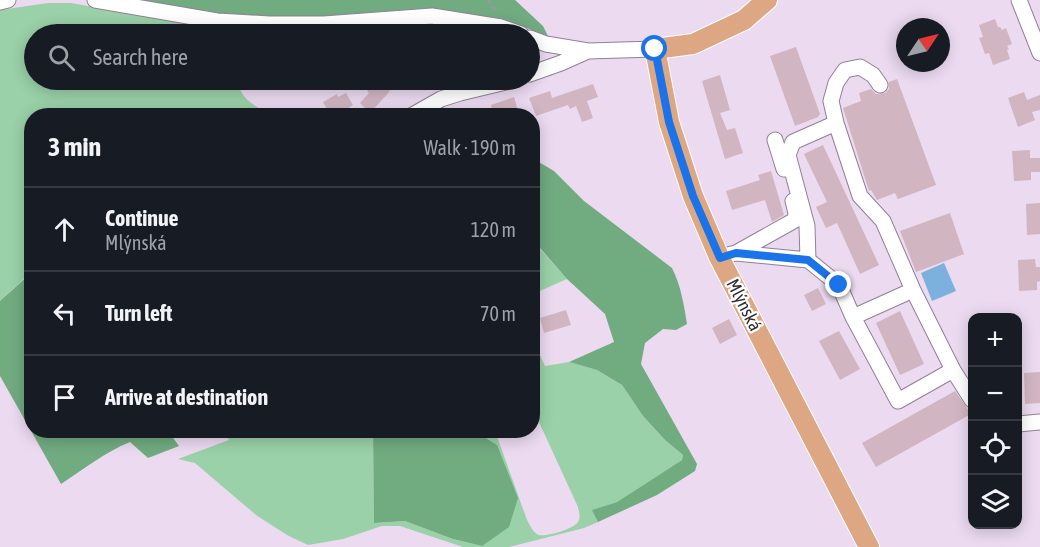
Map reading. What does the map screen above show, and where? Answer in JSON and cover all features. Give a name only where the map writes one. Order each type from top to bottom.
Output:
[{"type":"main road","points":[[655,49],[693,45],[744,20],[767,0]]},
{"type":"main road","name":"Mlýnská","points":[[655,49],[669,122],[693,196],[728,255],[869,547]]},
{"type":"street","points":[[0,2],[8,0]]},
{"type":"street","points":[[95,0],[217,21],[324,24],[432,16],[482,24]]},
{"type":"street","points":[[1020,0],[1040,53]]},
{"type":"street","points":[[540,42],[588,51],[655,49]]},
{"type":"street","points":[[540,70],[588,51]]},
{"type":"street","points":[[880,86],[873,75],[860,67],[845,70],[836,83],[831,101],[836,123],[860,196],[883,221],[913,290],[953,370],[968,394]]},
{"type":"street","points":[[425,108],[441,99],[472,90]]},
{"type":"street","points":[[808,260],[807,226],[788,154],[793,142],[836,123]]},
{"type":"street","points":[[728,255],[795,220],[796,213],[776,140]]},
{"type":"street","points":[[728,255],[808,260],[839,285],[853,317],[898,401],[953,370]]},
{"type":"street","points":[[853,317],[913,290]]},
{"type":"street","points":[[1022,424],[1040,422]]},
{"type":"green space","points":[[140,0],[515,0],[543,26],[548,36],[540,33],[540,24],[516,24],[503,19],[432,8],[323,16],[218,13]]},
{"type":"green space","points":[[48,3],[71,3],[188,24],[24,24],[24,90],[240,90],[259,108],[24,108],[24,279],[0,301],[0,10]]},
{"type":"green space","points":[[540,163],[554,171],[584,201],[672,268],[685,310],[687,324],[676,330],[663,329],[645,343],[641,364],[697,464],[695,471],[657,495],[598,522],[592,510],[617,502],[682,460],[683,455],[665,440],[643,416],[622,385],[597,370],[569,362],[614,342],[605,314],[567,279],[540,248]]},
{"type":"green space","points":[[540,249],[567,279],[540,291]]},
{"type":"green space","points":[[24,279],[24,418],[0,376],[0,301]]},
{"type":"green space","points":[[540,355],[545,366],[569,362],[597,370],[622,385],[643,416],[665,440],[683,455],[682,460],[617,502],[593,510],[598,522],[584,528],[509,547],[463,547],[400,526],[382,526],[343,539],[308,545],[287,535],[256,515],[195,463],[178,459],[229,440],[227,438],[373,438],[374,523],[405,521],[453,539],[482,546],[497,445],[486,438],[498,438],[527,520],[535,533],[547,535],[575,525],[580,514],[540,424]]},
{"type":"green space","points":[[35,438],[173,438],[179,446],[148,458],[130,442],[103,456],[61,484]]},
{"type":"green space","points":[[373,438],[486,438],[497,445],[518,498],[509,527],[482,546],[453,539],[405,521],[374,523]]},
{"type":"water","points":[[944,263],[956,291],[932,301],[921,273]]},
{"type":"building","points":[[995,19],[998,27],[1002,30],[1006,28],[1012,44],[1007,46],[1010,59],[993,65],[989,53],[985,54],[979,38],[983,37],[979,25]]},
{"type":"building","points":[[796,47],[820,114],[818,117],[795,126],[770,56]]},
{"type":"building","points":[[720,75],[730,110],[720,113],[727,130],[735,128],[743,153],[725,159],[702,81]]},
{"type":"building","points":[[897,79],[936,185],[898,199],[895,193],[877,200],[871,190],[869,191],[843,108],[861,101],[859,93],[871,89],[876,94],[885,93],[889,89],[889,82]]},
{"type":"building","points":[[593,84],[598,97],[587,101],[593,118],[582,122],[576,106],[570,109],[568,105],[540,115],[540,108],[533,108],[529,98],[550,91],[552,98]]},
{"type":"building","points":[[367,91],[390,91],[375,108],[365,108],[360,103],[369,93]]},
{"type":"building","points":[[1024,92],[1027,100],[1040,95],[1040,110],[1032,112],[1035,120],[1018,127],[1008,98]]},
{"type":"building","points":[[346,93],[353,105],[348,108],[326,108],[323,102],[337,94],[338,97]]},
{"type":"building","points":[[514,97],[517,108],[492,108],[491,105]]},
{"type":"building","points":[[823,145],[879,265],[860,274],[837,223],[826,228],[816,207],[827,202],[804,154]]},
{"type":"building","points":[[1030,150],[1030,158],[1040,158],[1040,172],[1031,172],[1031,180],[1014,181],[1012,151]]},
{"type":"building","points":[[771,171],[784,215],[772,222],[765,200],[732,210],[726,191],[760,180],[758,175]]},
{"type":"building","points":[[1040,203],[1040,234],[1027,235],[1026,204]]},
{"type":"building","points":[[950,213],[964,254],[916,272],[900,231]]},
{"type":"building","points":[[1035,259],[1036,267],[1040,267],[1040,281],[1037,282],[1037,290],[1019,291],[1018,260]]},
{"type":"building","points":[[818,288],[826,304],[812,311],[804,295]]},
{"type":"building","points":[[566,310],[571,325],[544,333],[540,318]]},
{"type":"building","points":[[900,311],[924,364],[900,375],[876,323]]},
{"type":"building","points":[[729,319],[737,335],[720,344],[712,328]]},
{"type":"building","points":[[839,331],[860,369],[840,380],[819,341]]},
{"type":"building","points":[[1040,372],[1040,403],[1025,404],[1024,373]]},
{"type":"building","points":[[955,391],[968,410],[968,416],[876,467],[862,443]]},
{"type":"route","points":[[655,49],[669,122],[693,196],[720,258],[736,253],[808,260],[839,285]]}]
